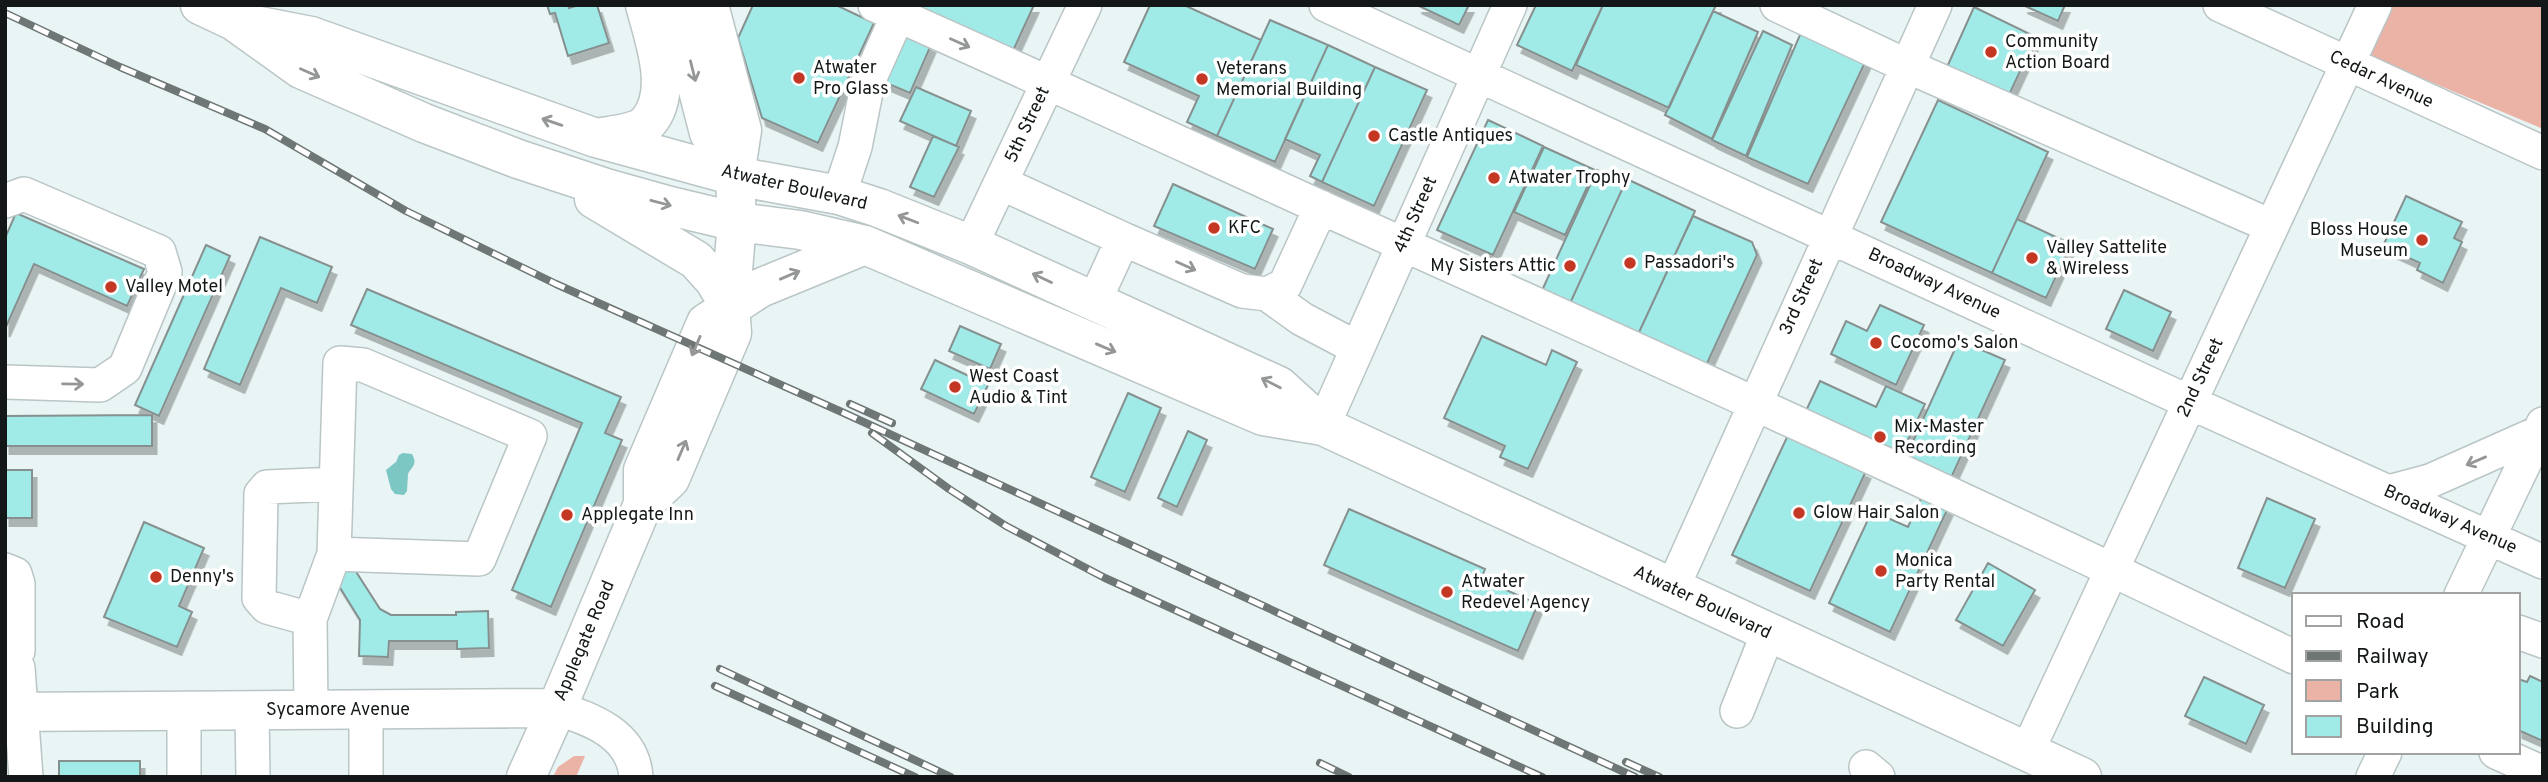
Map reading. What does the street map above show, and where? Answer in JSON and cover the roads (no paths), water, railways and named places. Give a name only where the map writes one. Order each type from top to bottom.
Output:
[{"type":"main road","name":"Atwater Boulevard","points":[[200,5],[238,13],[311,36],[596,138],[735,176],[839,195],[879,208],[971,245],[1279,386],[1323,426]]},
{"type":"main road","points":[[596,138],[636,129],[648,122],[661,97],[660,78],[645,5]]},
{"type":"main road","points":[[676,5],[709,133],[735,176]]},
{"type":"main road","name":"Applegate Road","points":[[526,777],[643,504],[670,479],[732,333],[730,306],[737,222],[735,176],[742,130],[709,5]]},
{"type":"main road","name":"Atwater Boulevard","points":[[238,13],[301,69],[425,123],[541,167],[606,188],[737,222],[800,230],[865,245],[1263,416],[1323,426],[2082,777]]},
{"type":"main road","points":[[541,167],[696,260],[714,280],[730,306],[780,279],[865,245]]},
{"type":"main road","name":"Sycamore Avenue","points":[[13,712],[557,708]]},
{"type":"street","name":"5th Street","points":[[971,245],[1085,5]]},
{"type":"street","name":"Broadway Avenue","points":[[1326,5],[2543,562]]},
{"type":"street","name":"4th Street","points":[[1323,426],[1510,5]]},
{"type":"street","points":[[1777,5],[1907,66],[2271,226]]},
{"type":"street","name":"3rd Street","points":[[1672,589],[1935,5]]},
{"type":"street","name":"Cedar Avenue","points":[[2220,5],[2543,153]]},
{"type":"street","name":"2nd Street","points":[[2027,752],[2375,5]]},
{"type":"street","points":[[839,195],[855,147],[886,10],[1755,403],[2292,656]]},
{"type":"street","points":[[1001,183],[1242,291],[1267,294],[1302,319],[1357,348]]},
{"type":"street","points":[[5,382],[100,385],[125,368],[165,272],[159,252],[15,197]]},
{"type":"street","points":[[1267,294],[1285,285],[1321,207]]},
{"type":"street","points":[[1094,302],[1123,239]]},
{"type":"street","points":[[311,710],[310,619],[334,554],[340,363],[363,365],[530,436],[479,559],[334,554]]},
{"type":"street","points":[[2389,492],[2430,481],[2541,428]]},
{"type":"street","points":[[2462,593],[2541,428]]},
{"type":"street","points":[[310,619],[267,607],[259,598],[261,494],[267,487],[336,484]]},
{"type":"street","points":[[5,570],[15,573],[18,584],[18,651],[8,662],[18,668],[13,712],[26,777]]},
{"type":"street","points":[[1737,711],[1768,633]]},
{"type":"street","points":[[2520,633],[2543,641]]},
{"type":"street","name":"Sycamore Avenue","points":[[557,708],[597,722],[625,743],[636,766],[636,777]]},
{"type":"street","points":[[366,710],[366,777]]},
{"type":"street","points":[[252,711],[253,777]]},
{"type":"street","points":[[184,712],[184,777]]},
{"type":"street","points":[[2373,777],[2384,754]]},
{"type":"street","points":[[2500,754],[2543,773]]},
{"type":"water","points":[[403,453],[412,454],[414,461],[404,495],[395,494],[391,489],[386,470]]},
{"type":"railway","points":[[5,13],[120,67],[265,129],[406,211],[556,284],[844,413],[1635,777]]},
{"type":"railway","points":[[850,404],[892,423]]},
{"type":"railway","points":[[872,433],[949,489],[1006,526],[1105,578],[1542,777]]},
{"type":"railway","points":[[720,669],[951,777]]},
{"type":"railway","points":[[715,686],[915,777]]},
{"type":"railway","points":[[1626,762],[1659,777]]},
{"type":"railway","points":[[1320,763],[1349,777]]},
{"type":"place","name":"Community Action Board","points":[[1991,52]]},
{"type":"place","name":"Atwater Pro Glass","points":[[799,78]]},
{"type":"place","name":"Veterans Memorial Building","points":[[1202,79]]},
{"type":"place","name":"Castle Antiques","points":[[1374,136]]},
{"type":"place","name":"Atwater Trophy","points":[[1494,178]]},
{"type":"place","name":"KFC","points":[[1214,228]]},
{"type":"place","name":"Bloss House Museum","points":[[2422,240]]},
{"type":"place","name":"Valley Sattelite & Wireless","points":[[2032,258]]},
{"type":"place","name":"Passadori's","points":[[1630,263]]},
{"type":"place","name":"My Sisters Attic","points":[[1570,266]]},
{"type":"place","name":"Valley Motel","points":[[111,287]]},
{"type":"place","name":"Cocomo's Salon","points":[[1876,343]]},
{"type":"place","name":"West Coast Audio & Tint","points":[[955,387]]},
{"type":"place","name":"Mix-Master Recording","points":[[1880,437]]},
{"type":"place","name":"Glow Hair Salon","points":[[1799,513]]},
{"type":"place","name":"Applegate Inn","points":[[567,515]]},
{"type":"place","name":"Monica Party Rental","points":[[1881,571]]},
{"type":"place","name":"Denny's","points":[[156,577]]},
{"type":"place","name":"Atwater Redevel Agency","points":[[1447,592]]}]
